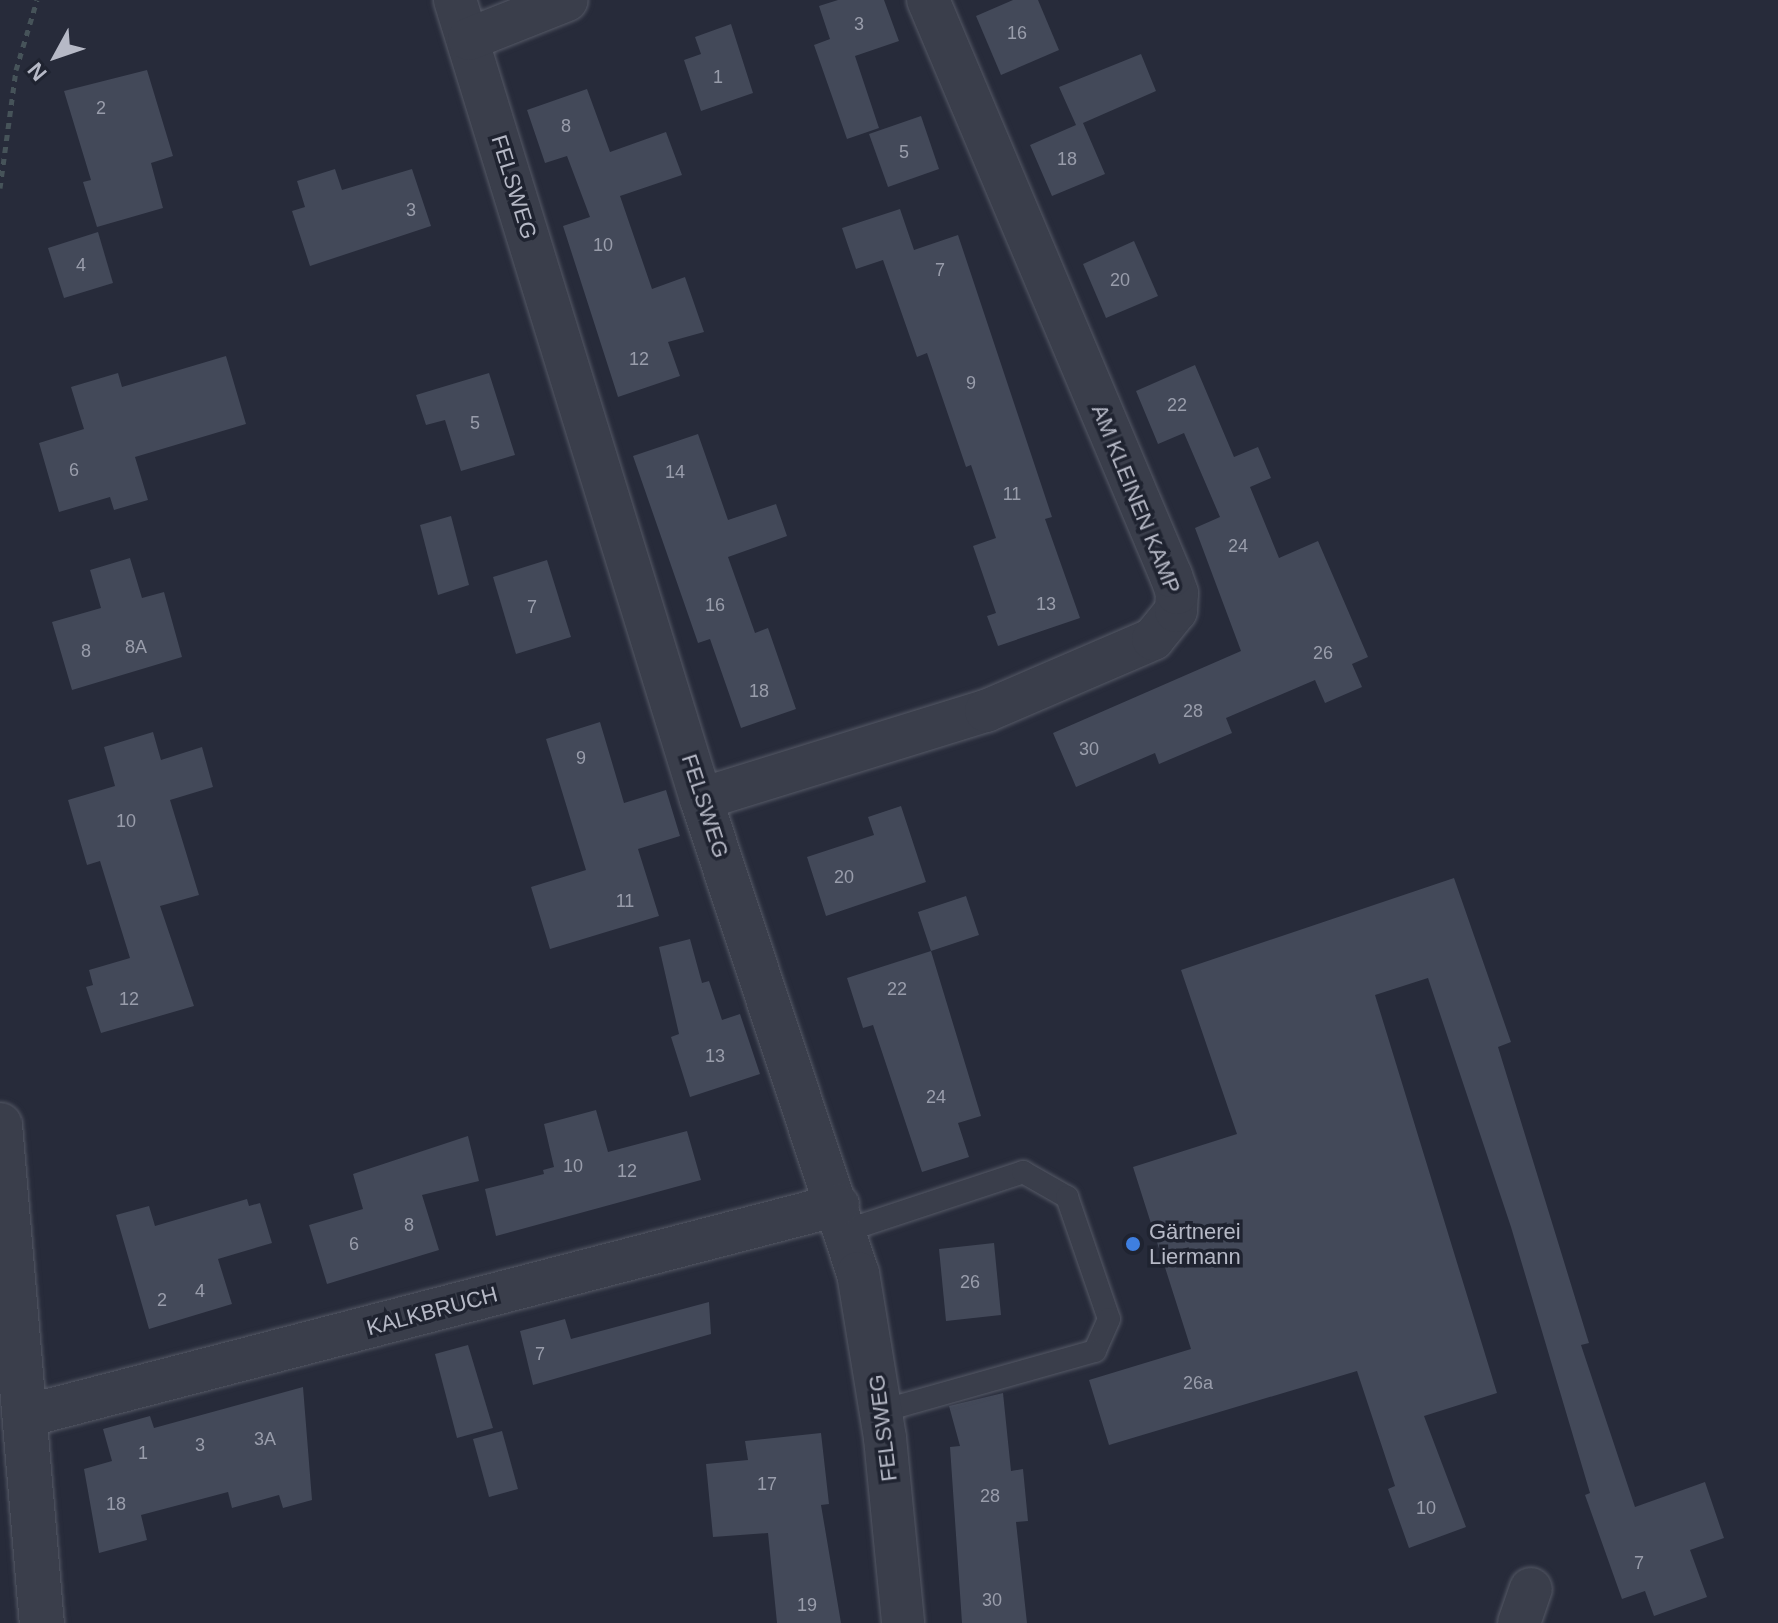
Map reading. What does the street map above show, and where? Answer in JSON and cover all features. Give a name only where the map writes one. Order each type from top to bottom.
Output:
[{"type":"street","name":"FELSWEG","points":[[455,0],[701,799],[842,1218],[870,1333],[903,1623]]},
{"type":"street","points":[[469,39],[567,0]]},
{"type":"street","name":"AM KLEINEN KAMP","points":[[701,799],[986,711],[1153,639],[1176,611],[1171,576],[928,0]]},
{"type":"street","points":[[0,1125],[42,1623]]},
{"type":"street","name":"KALKBRUCH","points":[[26,1416],[842,1218]]},
{"type":"lane","points":[[842,1218],[1023,1172],[1067,1197],[1109,1319],[1095,1351],[881,1411]]},
{"type":"path","points":[[0,188],[16,70],[37,0]]},
{"type":"building","points":[[838,0],[884,0],[899,41],[855,56],[879,128],[847,139],[814,45],[830,39],[819,6]]},
{"type":"building","points":[[1013,0],[1038,0],[1059,50],[1001,75],[976,16]]},
{"type":"building","points":[[731,24],[753,93],[701,111],[684,60],[701,54],[695,37]]},
{"type":"building","points":[[1141,54],[1156,91],[1083,123],[1105,174],[1052,196],[1030,145],[1076,125],[1059,87]]},
{"type":"building","points":[[147,70],[173,156],[151,163],[163,208],[97,227],[83,182],[91,180],[64,91]]},
{"type":"building","points":[[587,89],[610,152],[666,132],[682,175],[620,196],[652,289],[685,277],[704,332],[668,342],[680,376],[618,397],[563,226],[590,217],[567,156],[545,163],[527,110]]},
{"type":"building","points":[[921,116],[939,169],[888,187],[869,134]]},
{"type":"building","points":[[335,169],[342,190],[412,169],[431,226],[310,266],[292,211],[305,207],[297,181]]},
{"type":"building","points":[[900,209],[914,250],[958,235],[1052,517],[1045,519],[1080,618],[998,646],[987,616],[996,613],[973,546],[996,538],[971,465],[966,467],[927,353],[917,357],[883,260],[856,269],[842,228]]},
{"type":"building","points":[[98,232],[113,283],[64,298],[48,248]]},
{"type":"building","points":[[1134,241],[1158,296],[1106,318],[1083,264]]},
{"type":"building","points":[[226,356],[246,424],[135,457],[148,500],[114,510],[110,497],[59,512],[39,443],[84,429],[71,387],[118,373],[122,387]]},
{"type":"building","points":[[1195,365],[1234,457],[1258,447],[1271,478],[1250,487],[1279,558],[1318,541],[1368,657],[1352,664],[1362,687],[1325,703],[1315,680],[1226,718],[1232,733],[1159,764],[1155,753],[1076,787],[1053,733],[1241,651],[1195,528],[1220,517],[1184,433],[1158,444],[1136,391]]},
{"type":"building","points":[[489,373],[515,455],[461,471],[445,420],[426,425],[416,395]]},
{"type":"building","points":[[698,434],[728,520],[776,504],[787,536],[728,557],[755,633],[768,628],[796,709],[741,728],[710,639],[698,643],[633,456]]},
{"type":"building","points":[[451,516],[469,585],[438,595],[420,525]]},
{"type":"building","points":[[130,558],[142,598],[164,592],[182,657],[72,690],[52,622],[101,608],[90,570]]},
{"type":"building","points":[[547,560],[571,637],[516,654],[493,577]]},
{"type":"building","points":[[600,722],[624,803],[666,790],[680,836],[638,849],[659,916],[550,949],[531,887],[586,870],[546,739]]},
{"type":"building","points":[[153,732],[161,760],[202,747],[213,787],[170,800],[199,895],[160,906],[194,1006],[101,1033],[86,987],[93,985],[89,970],[130,958],[100,861],[87,865],[68,800],[115,786],[104,747]]},
{"type":"building","points":[[901,806],[926,882],[826,916],[807,857],[874,835],[868,817]]},
{"type":"building","points":[[1454,878],[1511,1042],[1498,1047],[1589,1343],[1581,1345],[1635,1507],[1705,1482],[1724,1538],[1690,1550],[1707,1597],[1654,1616],[1645,1591],[1622,1599],[1585,1495],[1590,1493],[1511,1227],[1428,978],[1375,995],[1497,1393],[1424,1416],[1466,1527],[1409,1548],[1388,1489],[1395,1486],[1357,1371],[1109,1445],[1089,1380],[1191,1349],[1133,1167],[1237,1134],[1181,970]]},
{"type":"building","points":[[966,896],[979,935],[931,951],[918,912]]},
{"type":"building","points":[[690,939],[702,983],[709,981],[722,1020],[740,1014],[760,1074],[690,1097],[671,1037],[679,1034],[659,947]]},
{"type":"building","points":[[931,951],[981,1116],[958,1123],[969,1157],[922,1172],[873,1025],[863,1028],[847,978]]},
{"type":"building","points":[[596,1110],[608,1152],[687,1131],[701,1180],[496,1236],[485,1189],[544,1174],[543,1170],[554,1167],[544,1124]]},
{"type":"building","points":[[468,1136],[479,1181],[422,1195],[439,1250],[327,1284],[309,1225],[363,1209],[353,1174]]},
{"type":"building","points":[[247,1199],[249,1206],[260,1203],[272,1243],[218,1259],[232,1304],[149,1329],[116,1215],[149,1206],[155,1226]]},
{"type":"building","points":[[994,1243],[1001,1315],[946,1321],[939,1249]]},
{"type":"building","points":[[709,1302],[711,1334],[533,1385],[520,1331],[565,1319],[571,1339]]},
{"type":"building","points":[[468,1345],[493,1428],[457,1438],[435,1354]]},
{"type":"building","points":[[303,1387],[312,1500],[283,1508],[279,1495],[232,1508],[228,1492],[141,1515],[147,1540],[99,1553],[84,1469],[112,1461],[103,1429],[150,1416],[154,1428]]},
{"type":"building","points":[[1003,1393],[1011,1471],[1023,1469],[1028,1521],[1016,1522],[1027,1623],[962,1623],[950,1447],[960,1446],[949,1406]]},
{"type":"building","points":[[502,1431],[518,1489],[489,1497],[473,1439]]},
{"type":"building","points":[[821,1433],[829,1504],[821,1505],[841,1623],[777,1623],[768,1533],[713,1537],[706,1464],[748,1460],[745,1441]]},
{"type":"place","name":"Gärtnerei Liermann","points":[[1133,1244]]}]
